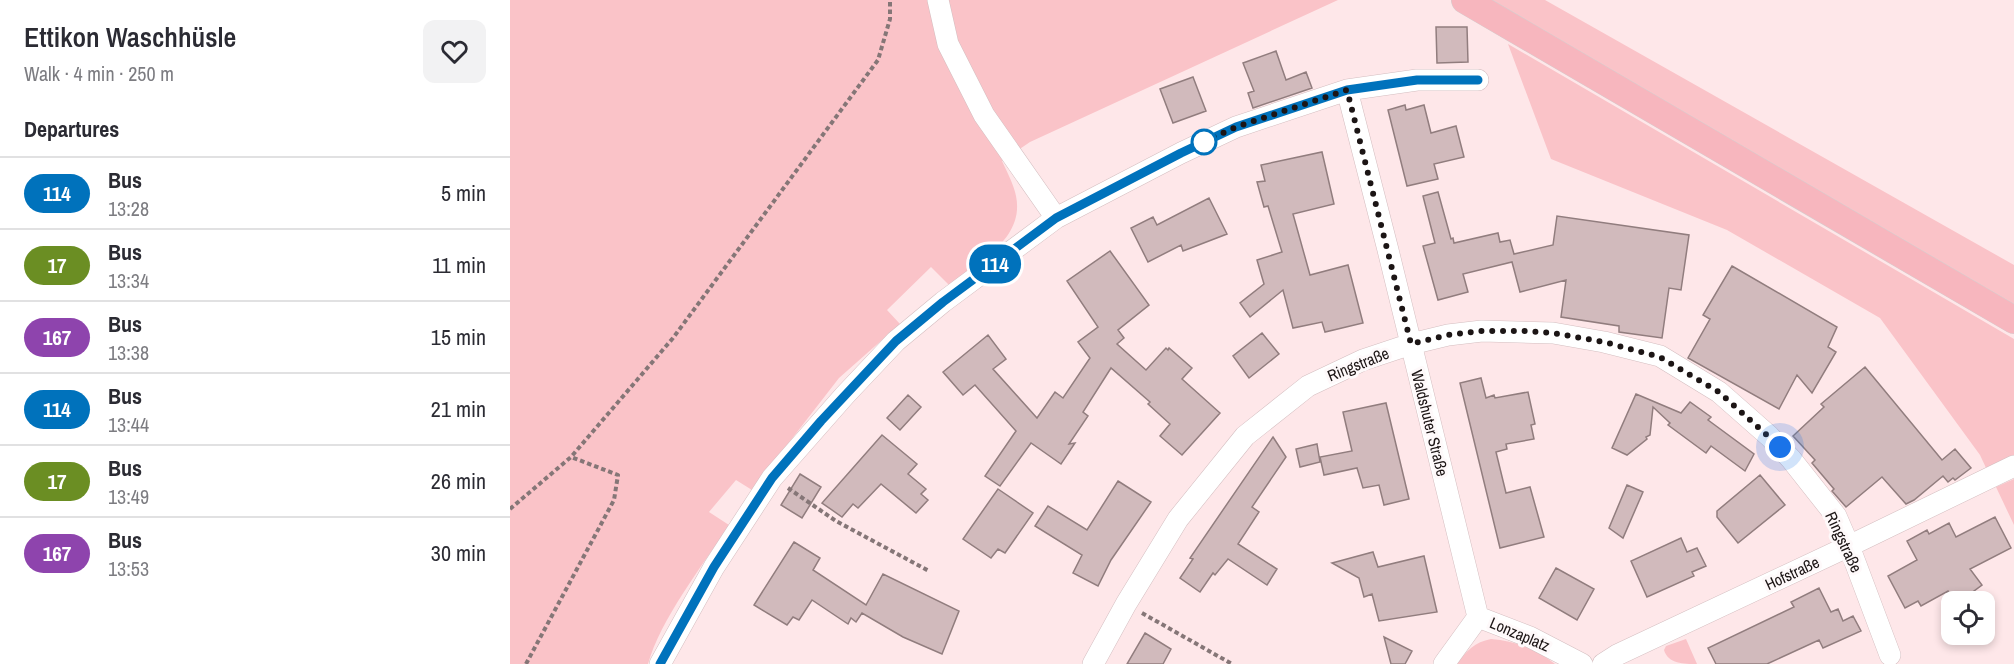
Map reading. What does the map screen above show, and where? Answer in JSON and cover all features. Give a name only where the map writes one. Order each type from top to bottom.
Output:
[{"type":"main road","points":[[1465,0],[2014,320]]},
{"type":"street","points":[[938,0],[948,44],[984,115],[1056,218]]},
{"type":"street","points":[[660,664],[714,567],[772,478],[831,411],[896,341],[943,302],[1056,218],[1236,127],[1347,90],[1417,80],[1478,80]]},
{"type":"street","name":"Waldshuter Straße","points":[[1347,90],[1478,617]]},
{"type":"street","name":"Ringstraße","points":[[1093,664],[1126,604],[1178,519],[1245,436],[1308,386],[1363,360],[1411,344],[1448,335],[1482,331],[1553,333],[1604,342],[1660,357],[1719,392],[1769,436],[1791,459],[1836,516],[1890,656]]},
{"type":"street","name":"Hofstraße","points":[[1603,664],[1664,632],[2014,466]]},
{"type":"street","name":"Lonzaplatz","points":[[1444,664],[1478,617],[1530,637],[1582,664]]},
{"type":"path","points":[[510,509],[571,457],[673,338],[879,60],[890,19],[890,0]]},
{"type":"path","points":[[526,664],[614,500],[618,475],[571,457]]},
{"type":"path","points":[[790,489],[836,521],[929,571]]},
{"type":"path","points":[[1126,604],[1232,664]]},
{"type":"shaded area","points":[[510,0],[1338,0],[1030,142],[1002,161],[1015,192],[1017,211],[1006,237],[985,259],[949,285],[931,267],[887,310],[900,324],[839,378],[752,490],[736,480],[709,512],[729,525],[672,611],[648,664],[510,664]]},
{"type":"shaded area","points":[[1490,0],[1545,0],[2014,265],[2014,307]]},
{"type":"shaded area","points":[[1508,44],[2014,339],[2014,456],[1987,470],[1980,455],[1880,318],[1727,230],[1551,159]]},
{"type":"shaded area","points":[[2014,479],[2014,525],[1996,487]]},
{"type":"shaded area","points":[[1491,639],[1525,647],[1555,664],[1457,664],[1471,648]]},
{"type":"shaded area","points":[[1686,639],[1697,664],[1673,661],[1666,655],[1664,650],[1666,646]]},
{"type":"building","points":[[1436,27],[1467,27],[1468,62],[1437,63]]},
{"type":"building","points":[[1276,51],[1286,80],[1306,72],[1312,88],[1253,108],[1248,93],[1254,91],[1243,63]]},
{"type":"building","points":[[1193,77],[1206,111],[1173,123],[1160,89]]},
{"type":"building","points":[[1405,105],[1406,110],[1424,105],[1431,133],[1456,126],[1464,157],[1434,164],[1438,179],[1407,186],[1388,110]]},
{"type":"building","points":[[1322,152],[1334,204],[1293,214],[1310,275],[1348,265],[1363,323],[1325,332],[1322,322],[1293,328],[1283,290],[1250,317],[1240,303],[1264,284],[1257,260],[1282,252],[1268,206],[1264,207],[1257,182],[1265,181],[1261,165]]},
{"type":"building","points":[[1438,192],[1454,243],[1498,233],[1500,242],[1510,240],[1514,254],[1553,245],[1557,216],[1689,235],[1681,290],[1669,288],[1662,338],[1619,332],[1619,326],[1561,317],[1566,280],[1520,292],[1512,262],[1463,274],[1468,292],[1438,300],[1423,246],[1435,243],[1423,196]]},
{"type":"building","points":[[1209,198],[1227,234],[1183,251],[1181,245],[1148,262],[1131,228],[1153,217],[1157,225]]},
{"type":"building","points":[[1110,251],[1149,305],[1118,330],[1124,338],[1117,344],[1146,370],[1166,348],[1168,350],[1169,348],[1192,368],[1182,379],[1220,413],[1182,455],[1160,436],[1170,424],[1148,404],[1150,402],[1111,368],[1083,412],[1088,416],[1069,444],[1075,443],[1061,464],[1031,443],[1000,486],[985,476],[1016,431],[975,385],[963,395],[943,372],[988,335],[1006,359],[993,369],[1037,418],[1055,392],[1063,398],[1090,358],[1078,342],[1098,327],[1067,281]]},
{"type":"building","points":[[1732,266],[1837,327],[1828,347],[1836,352],[1812,393],[1797,375],[1779,409],[1688,358],[1710,319],[1703,315]]},
{"type":"building","points":[[1262,333],[1279,354],[1249,378],[1233,356]]},
{"type":"building","points":[[1865,367],[1942,460],[1955,449],[1971,468],[1955,480],[1953,478],[1948,482],[1943,476],[1906,504],[1882,477],[1846,507],[1812,463],[1815,460],[1793,436],[1824,407],[1821,404]]},
{"type":"building","points":[[1481,378],[1486,398],[1494,395],[1495,398],[1528,392],[1535,424],[1531,425],[1534,439],[1506,444],[1507,449],[1496,452],[1506,493],[1530,487],[1544,537],[1500,548],[1460,383]]},
{"type":"building","points":[[1636,394],[1681,413],[1690,402],[1711,417],[1708,420],[1754,454],[1745,471],[1711,446],[1706,453],[1668,425],[1670,423],[1653,407],[1650,435],[1646,437],[1647,439],[1627,455],[1612,448]]},
{"type":"building","points":[[908,395],[921,407],[900,430],[887,418]]},
{"type":"building","points":[[1386,403],[1409,499],[1384,505],[1379,485],[1363,488],[1357,468],[1324,475],[1320,457],[1352,451],[1343,412]]},
{"type":"building","points":[[882,435],[917,464],[908,474],[926,489],[921,494],[928,500],[916,513],[881,484],[858,508],[853,504],[842,517],[822,503]]},
{"type":"building","points":[[1273,437],[1286,457],[1252,507],[1259,512],[1238,544],[1277,569],[1267,585],[1228,559],[1215,575],[1213,573],[1200,592],[1180,578],[1193,559],[1190,558]]},
{"type":"building","points":[[1317,444],[1320,462],[1300,467],[1296,449]]},
{"type":"building","points":[[800,474],[821,487],[802,518],[781,505]]},
{"type":"building","points":[[1760,475],[1785,505],[1738,543],[1717,517],[1717,511]]},
{"type":"building","points":[[1118,481],[1151,502],[1111,560],[1098,586],[1073,573],[1082,555],[1035,526],[1048,506],[1087,530]]},
{"type":"building","points":[[1627,485],[1643,492],[1623,538],[1609,528]]},
{"type":"building","points":[[998,489],[1033,513],[1005,553],[998,549],[991,558],[963,539]]},
{"type":"building","points":[[1995,517],[2011,548],[1970,569],[1982,585],[1974,591],[1941,591],[1941,595],[1921,606],[1918,601],[1905,608],[1888,576],[1917,560],[1907,541],[1927,530],[1929,534],[1949,523],[1956,537]]},
{"type":"building","points":[[1681,538],[1687,552],[1697,548],[1706,566],[1692,572],[1694,576],[1647,597],[1631,561]]},
{"type":"building","points":[[794,542],[820,558],[813,570],[866,605],[883,574],[959,611],[942,654],[903,637],[862,613],[856,622],[851,618],[848,624],[812,600],[799,620],[793,617],[787,625],[754,605]]},
{"type":"building","points":[[1373,552],[1378,567],[1424,556],[1437,612],[1379,621],[1372,594],[1364,597],[1359,578],[1332,563]]},
{"type":"building","points":[[1556,568],[1594,589],[1577,620],[1539,598]]},
{"type":"building","points":[[1819,588],[1831,612],[1838,609],[1843,621],[1853,616],[1861,631],[1823,648],[1819,640],[1767,664],[1716,664],[1708,648],[1794,607],[1791,602]]},
{"type":"building","points":[[1145,633],[1171,649],[1163,664],[1127,664]]},
{"type":"building","points":[[1384,637],[1412,651],[1405,664],[1391,664]]},
{"type":"bus line","name":"114","points":[[660,664],[714,567],[772,478],[821,421],[896,341],[943,302],[1056,218],[1236,127],[1347,90],[1417,80],[1478,80]]},
{"type":"route","points":[[1204,142],[1199,144],[1236,127],[1347,90],[1411,344],[1448,335],[1482,331],[1524,331],[1553,333],[1604,342],[1660,357],[1719,392],[1780,447]]}]
